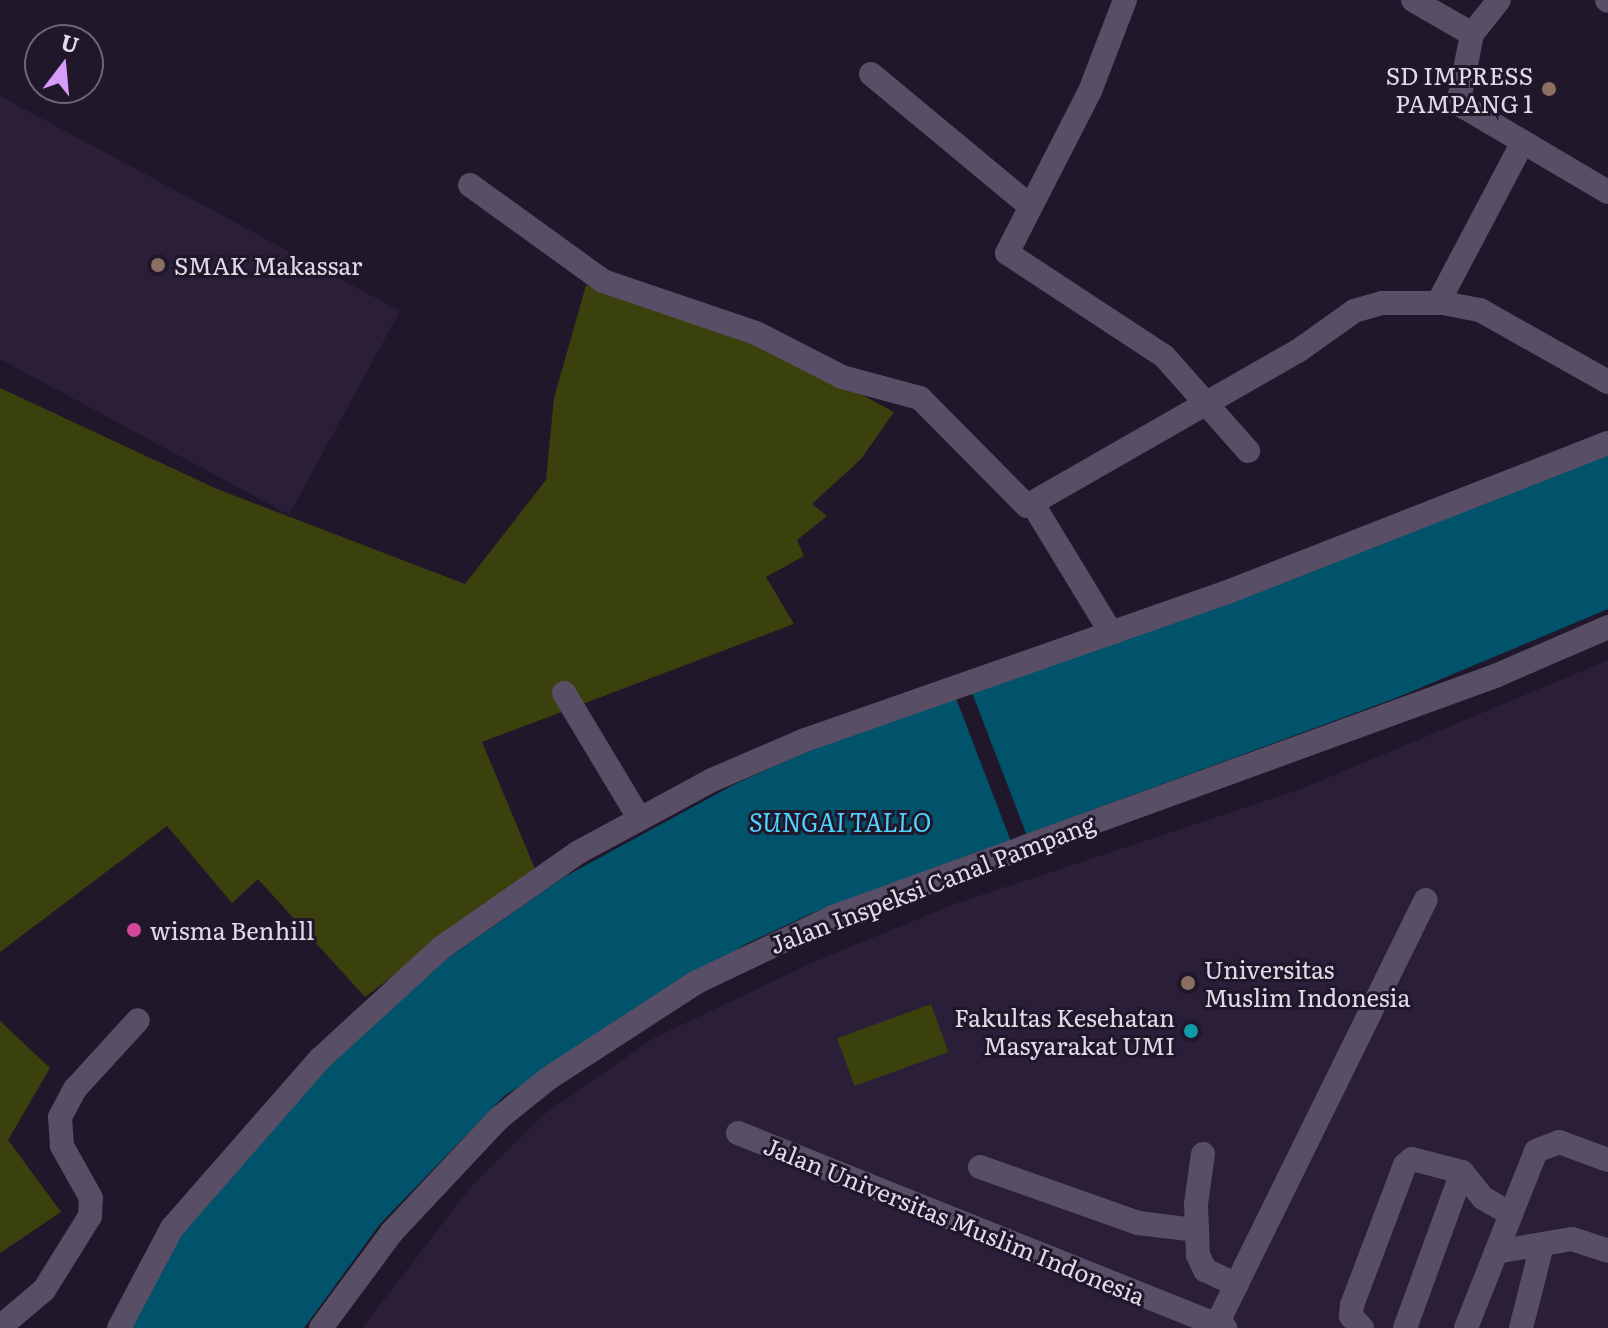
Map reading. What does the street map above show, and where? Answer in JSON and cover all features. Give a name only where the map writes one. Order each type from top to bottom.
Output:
[{"type":"street","points":[[1125,0],[1090,91],[1007,246],[1009,255],[1129,329],[1164,356],[1248,451]]},
{"type":"street","points":[[1413,0],[1472,34]]},
{"type":"street","points":[[1499,0],[1472,34],[1461,104],[1522,144],[1608,192]]},
{"type":"street","points":[[871,74],[1030,206]]},
{"type":"street","points":[[1438,303],[1522,144]]},
{"type":"street","points":[[470,185],[603,281],[756,333],[842,377],[920,398],[1021,503],[1034,506],[1208,404],[1354,311],[1382,303],[1438,303],[1480,310],[1608,382]]},
{"type":"street","points":[[119,1328],[151,1263],[205,1186],[375,1004],[492,910],[639,818],[805,740],[1394,531],[1608,443]]},
{"type":"street","points":[[1034,506],[1110,631]]},
{"type":"street","name":"Jalan Inspeksi Canal Pampang","points":[[321,1328],[392,1232],[498,1119],[549,1078],[697,982],[833,917],[1495,676],[1608,627]]},
{"type":"street","points":[[564,693],[639,818]]},
{"type":"street","name":"Jalan Universitas Muslim Indonesia","points":[[738,1133],[1219,1327],[1426,900]]},
{"type":"street","points":[[0,1327],[44,1290],[90,1216],[91,1198],[62,1146],[60,1117],[75,1089],[138,1020]]},
{"type":"street","points":[[1466,1328],[1536,1151],[1548,1142],[1608,1160]]},
{"type":"street","points":[[1203,1154],[1195,1230],[1205,1270],[1237,1285]]},
{"type":"street","points":[[1362,1328],[1351,1316],[1352,1305],[1405,1165],[1423,1159],[1462,1172],[1483,1198],[1511,1214]]},
{"type":"street","points":[[980,1167],[1138,1223],[1195,1230]]},
{"type":"street","points":[[1405,1328],[1462,1172]]},
{"type":"street","points":[[1496,1252],[1572,1239],[1608,1251]]},
{"type":"street","points":[[1521,1328],[1542,1245]]},
{"type":"shaded area","name":"SMAK Makassar","points":[[0,96],[400,311],[289,515],[0,359]]},
{"type":"shaded area","name":"Universitas Muslim Indonesia","points":[[1608,660],[1608,1328],[362,1328],[474,1183],[543,1115],[652,1039],[811,963],[957,903],[1303,788]]},
{"type":"green space","points":[[586,285],[766,343],[894,412],[861,459],[812,504],[827,516],[797,540],[804,556],[766,577],[794,624],[482,742],[535,869],[365,997],[258,879],[232,903],[167,826],[0,952],[0,388],[217,489],[465,584],[546,480],[554,398]]},
{"type":"green space","points":[[931,1004],[948,1052],[854,1086],[837,1038]]},
{"type":"green space","points":[[0,1021],[50,1068],[8,1140],[61,1212],[0,1253]]},
{"type":"water","name":"SUNGAI TALLO","points":[[1608,451],[1608,609],[1396,698],[810,914],[746,944],[504,1096],[380,1224],[304,1328],[131,1328],[188,1221],[329,1066],[445,960],[564,877],[735,784],[815,748],[1348,557]]},
{"type":"pier","points":[[971,690],[1028,838],[1012,845],[955,696]]},
{"type":"place","name":"SD IMPRESS PAMPANG 1","points":[[1549,89]]},
{"type":"place","name":"SMAK Makassar","points":[[158,265]]},
{"type":"place","name":"wisma Benhill","points":[[134,930]]},
{"type":"place","name":"Universitas Muslim Indonesia","points":[[1188,983]]},
{"type":"place","name":"Fakultas Kesehatan Masyarakat UMI","points":[[1191,1031]]}]
